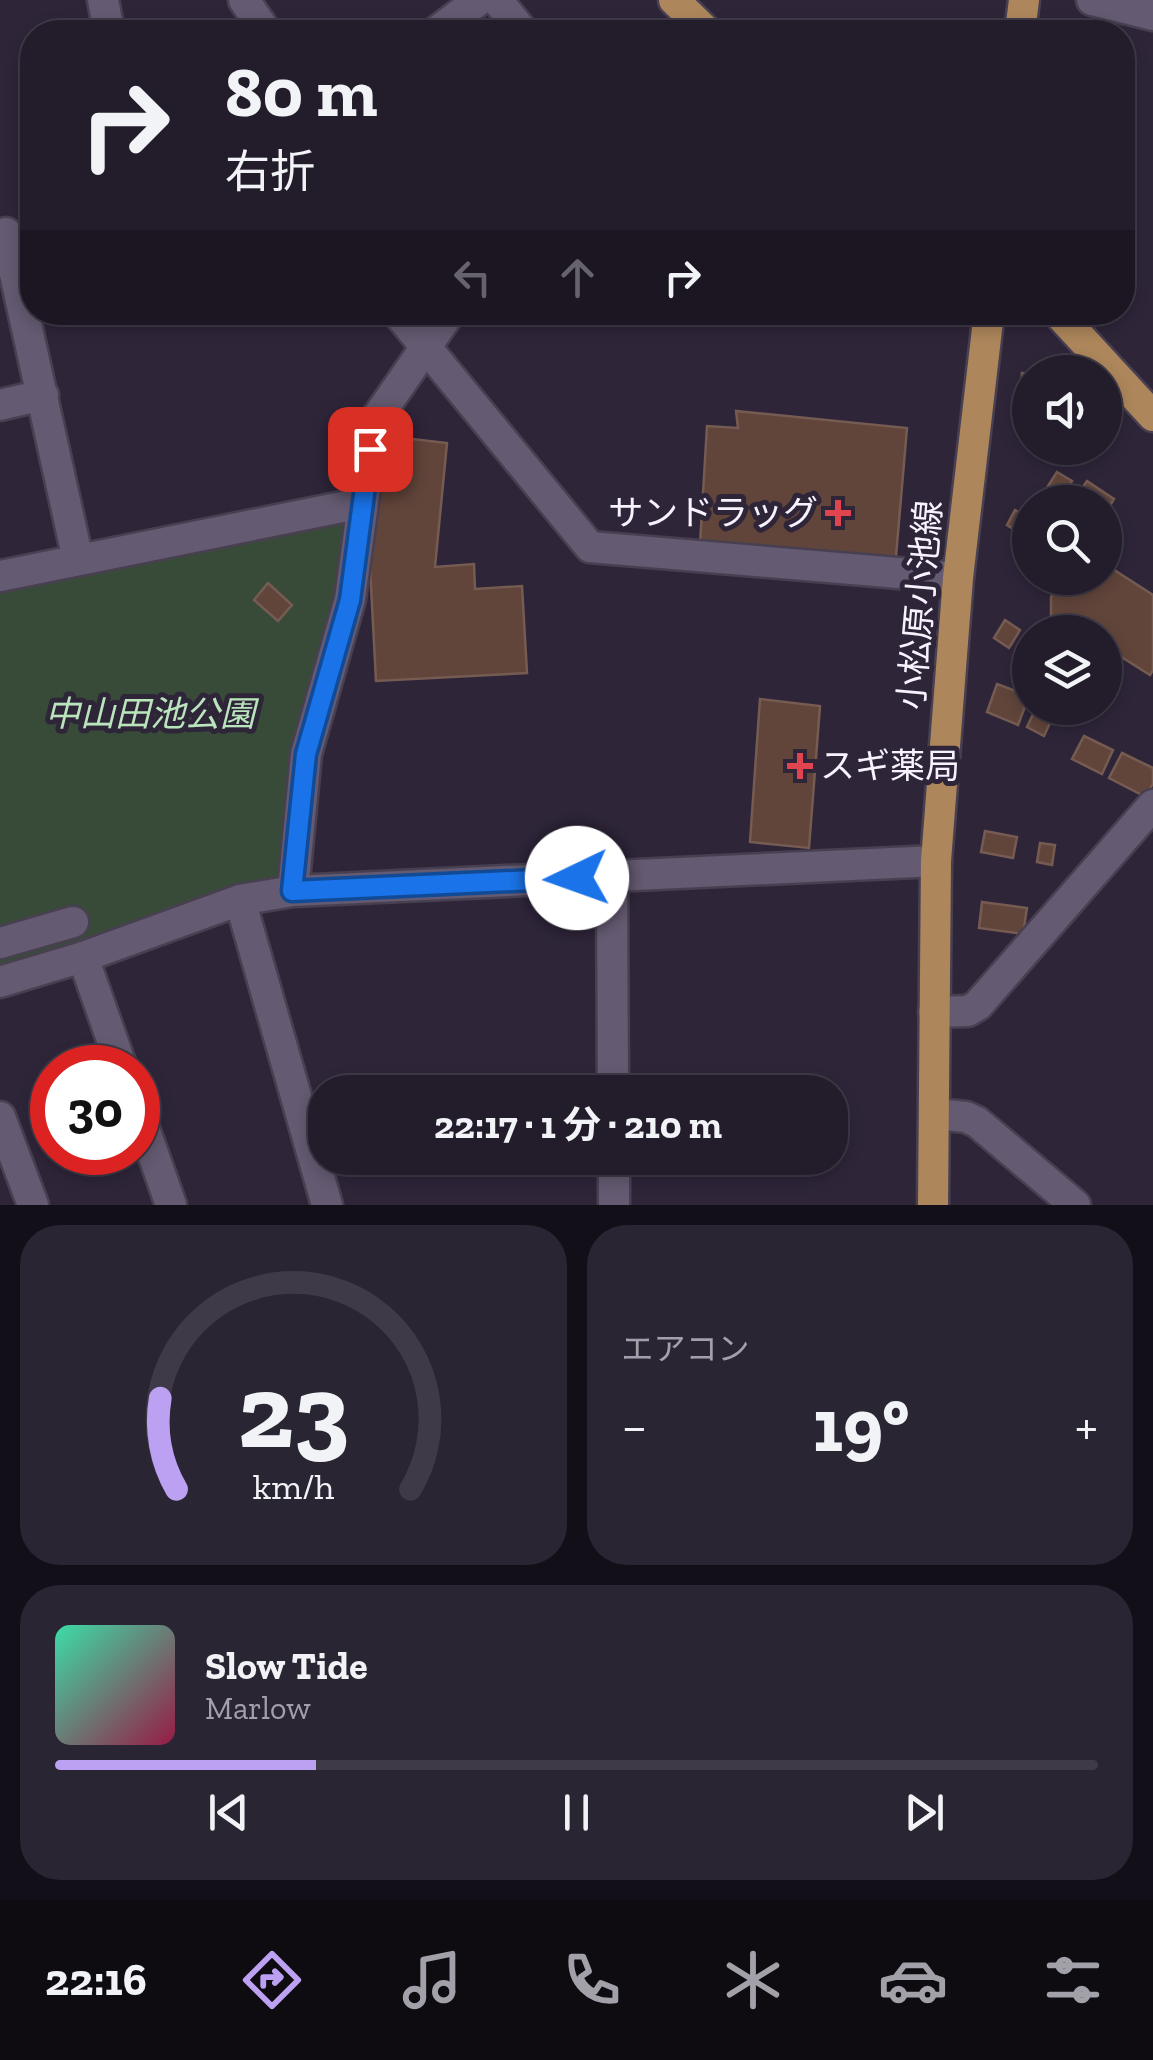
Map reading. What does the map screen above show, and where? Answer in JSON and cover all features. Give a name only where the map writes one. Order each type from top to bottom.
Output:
[{"type":"main road","points":[[674,0],[695,20]]},
{"type":"main road","name":"小松原小池線","points":[[934,1205],[936,860],[958,578],[987,325]]},
{"type":"main road","points":[[1069,325],[1153,416]]},
{"type":"street","points":[[452,20],[479,0]]},
{"type":"street","points":[[497,0],[513,20]]},
{"type":"street","points":[[1092,0],[1153,15]]},
{"type":"street","points":[[13,232],[20,270]]},
{"type":"street","points":[[30,325],[78,560]]},
{"type":"street","points":[[408,325],[590,546],[958,578]]},
{"type":"street","points":[[292,891],[306,754],[350,600],[374,422],[441,325]]},
{"type":"street","points":[[0,405],[43,395]]},
{"type":"street","points":[[0,576],[362,503]]},
{"type":"street","points":[[934,1012],[968,1011],[978,1006],[1153,805]]},
{"type":"street","points":[[0,982],[83,957],[240,900],[292,891],[936,860]]},
{"type":"street","points":[[612,877],[614,1075]]},
{"type":"street","points":[[240,900],[327,1205]]},
{"type":"street","points":[[0,943],[73,922]]},
{"type":"street","points":[[83,957],[114,1045]]},
{"type":"street","points":[[935,1114],[978,1122],[1075,1205]]},
{"type":"street","points":[[0,1117],[33,1205]]},
{"type":"street","points":[[160,1175],[170,1205]]},
{"type":"street","points":[[614,1175],[614,1205]]},
{"type":"green space","name":"中山田池公園","points":[[339,517],[347,524],[340,580],[298,746],[279,875],[267,885],[0,968],[0,587]]},
{"type":"building","points":[[736,411],[907,428],[895,568],[700,544],[707,426],[738,428]]},
{"type":"building","points":[[387,436],[447,443],[435,567],[474,564],[475,589],[522,586],[527,673],[376,681],[370,567]]},
{"type":"building","points":[[1057,472],[1072,481],[1070,485],[1049,485]]},
{"type":"building","points":[[1122,575],[1153,595],[1150,675],[1122,657],[1122,615],[1051,615],[1051,597],[1122,595]]},
{"type":"building","points":[[268,583],[292,605],[278,621],[254,600]]},
{"type":"building","points":[[1005,620],[1012,625],[1009,648],[994,638]]},
{"type":"building","points":[[997,684],[1012,690],[1012,722],[987,712]]},
{"type":"building","points":[[760,699],[820,706],[809,848],[750,842]]},
{"type":"building","points":[[1028,725],[1049,725],[1044,736]]},
{"type":"building","points":[[1084,736],[1113,750],[1102,774],[1072,759]]},
{"type":"building","points":[[1122,753],[1153,768],[1153,783],[1146,797],[1109,778]]},
{"type":"building","points":[[985,831],[1017,837],[1013,858],[981,852]]},
{"type":"building","points":[[1040,843],[1055,845],[1052,865],[1037,862]]},
{"type":"building","points":[[982,902],[1027,908],[1023,934],[979,928]]},
{"type":"place","name":"サンドラッグ","points":[[838,513]]},
{"type":"place","name":"スギ薬局","points":[[800,766]]},
{"type":"route","points":[[370,449],[350,600],[306,754],[292,891],[577,878]]}]
